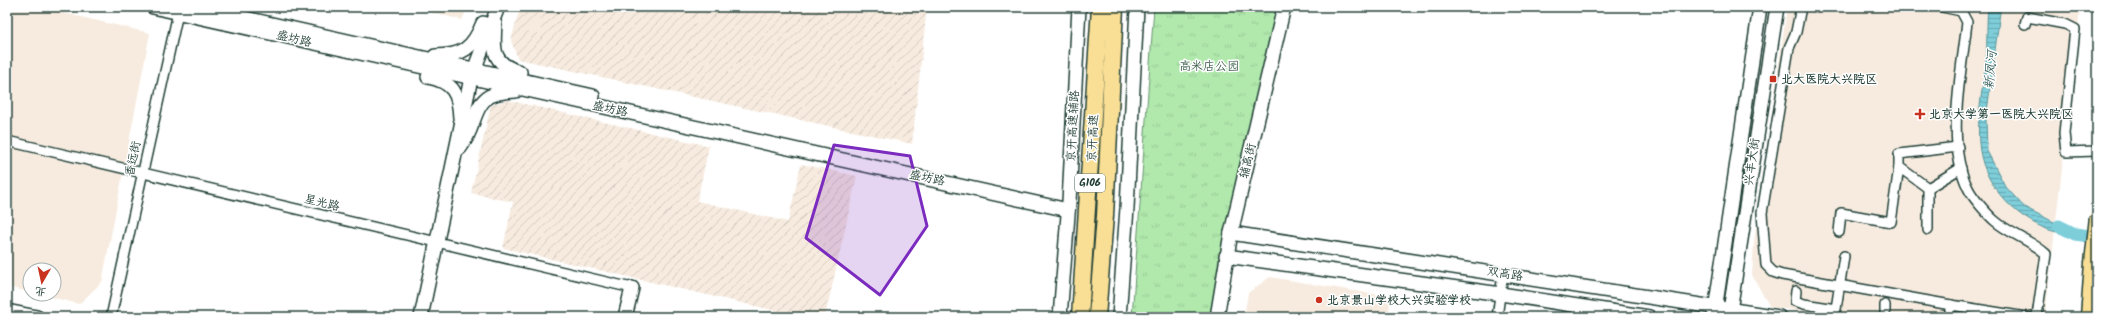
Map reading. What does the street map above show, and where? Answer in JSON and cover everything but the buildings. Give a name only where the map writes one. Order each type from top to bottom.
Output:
[{"type":"highway","points":[[1095,7],[1105,49]]},
{"type":"highway","name":"京开高速","points":[[1097,317],[1104,216],[1105,49],[1100,7]]},
{"type":"highway","name":"京开高速","points":[[1080,317],[1105,49],[1115,7]]},
{"type":"highway","points":[[1105,49],[1123,7]]},
{"type":"main road","points":[[2088,317],[2097,217]]},
{"type":"street","name":"盛坊路","points":[[153,7],[178,10],[396,61],[558,88],[1069,206]]},
{"type":"street","name":"盛坊路","points":[[196,7],[421,56],[531,91],[1069,206]]},
{"type":"street","name":"京开高速辅路","points":[[1060,317],[1069,206],[1079,7]]},
{"type":"street","points":[[1119,317],[1127,208],[1137,7]]},
{"type":"street","name":"辅高街","points":[[1217,317],[1226,256],[1284,7]]},
{"type":"street","name":"兴丰大街","points":[[1715,312],[1760,7]]},
{"type":"street","name":"兴丰大街","points":[[1729,313],[1776,7]]},
{"type":"street","points":[[1801,7],[1796,32],[1789,48],[1762,213],[1766,265],[1773,272],[1782,275],[2026,317]]},
{"type":"street","points":[[1942,7],[1961,11],[1967,22],[1957,111],[1958,147],[1961,168],[1968,189],[1995,221],[2038,246],[2046,254],[2037,316],[2034,317]]},
{"type":"street","points":[[421,56],[445,56],[463,52],[472,46],[495,8]]},
{"type":"street","points":[[421,317],[473,73],[495,8]]},
{"type":"street","points":[[495,8],[494,37],[496,58],[503,66],[536,76],[558,88]]},
{"type":"street","name":"香远街","points":[[111,317],[178,10]]},
{"type":"street","points":[[2025,24],[2027,17],[2065,24],[2076,29],[2064,134],[2066,152],[2097,151]]},
{"type":"street","points":[[396,61],[413,73],[448,83],[453,89],[458,102],[460,131]]},
{"type":"street","points":[[455,154],[467,138],[479,104],[489,96],[506,92],[531,91]]},
{"type":"street","name":"星光路","points":[[7,141],[632,288]]},
{"type":"street","points":[[1839,232],[1841,213],[1891,222],[1899,167],[1899,154],[1958,147]]},
{"type":"street","points":[[1899,167],[1928,188]]},
{"type":"street","points":[[1928,188],[1961,168]]},
{"type":"street","points":[[1928,188],[1928,230]]},
{"type":"street","name":"双高路","points":[[1231,233],[1574,285],[1715,312],[1779,317]]},
{"type":"street","name":"双高路","points":[[1226,256],[1501,294],[1649,317]]},
{"type":"street","points":[[1796,290],[1795,301],[1804,304],[1836,309],[1844,256]]},
{"type":"street","points":[[1497,317],[1503,274]]},
{"type":"street","points":[[1571,305],[1574,285]]},
{"type":"street","points":[[625,317],[632,288]]},
{"type":"street","points":[[1885,305],[1885,317]]},
{"type":"street","points":[[1949,317],[1951,305]]},
{"type":"street","points":[[7,310],[37,317]]},
{"type":"highlighted area","points":[[834,145],[910,156],[927,226],[880,295],[806,238]]},
{"type":"shaded area","points":[[7,7],[38,7],[150,33],[102,282],[79,304],[62,300],[62,262],[22,262],[22,290],[7,287]]},
{"type":"shaded area","points":[[410,7],[468,7],[462,20]]},
{"type":"shaded area","points":[[520,7],[927,7],[912,144],[518,59],[511,41]]},
{"type":"shaded area","name":"北京大学第一医院大兴院区","points":[[1787,7],[2033,7],[2040,11],[2080,10],[2045,317],[1848,317],[1770,307],[1752,275],[1754,242]]},
{"type":"shaded area","points":[[507,100],[709,146],[697,201],[788,222],[801,164],[857,176],[825,317],[803,317],[503,248],[513,202],[471,193],[491,105]]},
{"type":"shaded area","name":"北京景山学校大兴实验学校","points":[[1270,277],[1391,297],[1388,317],[1244,317],[1248,293]]},
{"type":"green space","name":"高米店公园","points":[[1154,7],[1284,7],[1217,317],[1132,317]]},
{"type":"water","points":[[1988,7],[2000,7],[2000,12],[1986,119],[1987,151],[2005,186],[2024,207],[2054,222],[2075,228],[2074,237],[2051,231],[2032,222],[2020,214],[2009,205],[2000,194],[1986,171],[1981,157],[1979,125],[1986,60]]},
{"type":"waterway","name":"新凤河","points":[[2059,226],[2075,234],[2097,237]]},
{"type":"place","name":"北大医院大兴院区","points":[[1773,79]]},
{"type":"place","name":"北京大学第一医院大兴院区","points":[[1920,114]]},
{"type":"place","name":"北京景山学校大兴实验学校","points":[[1319,300]]}]
